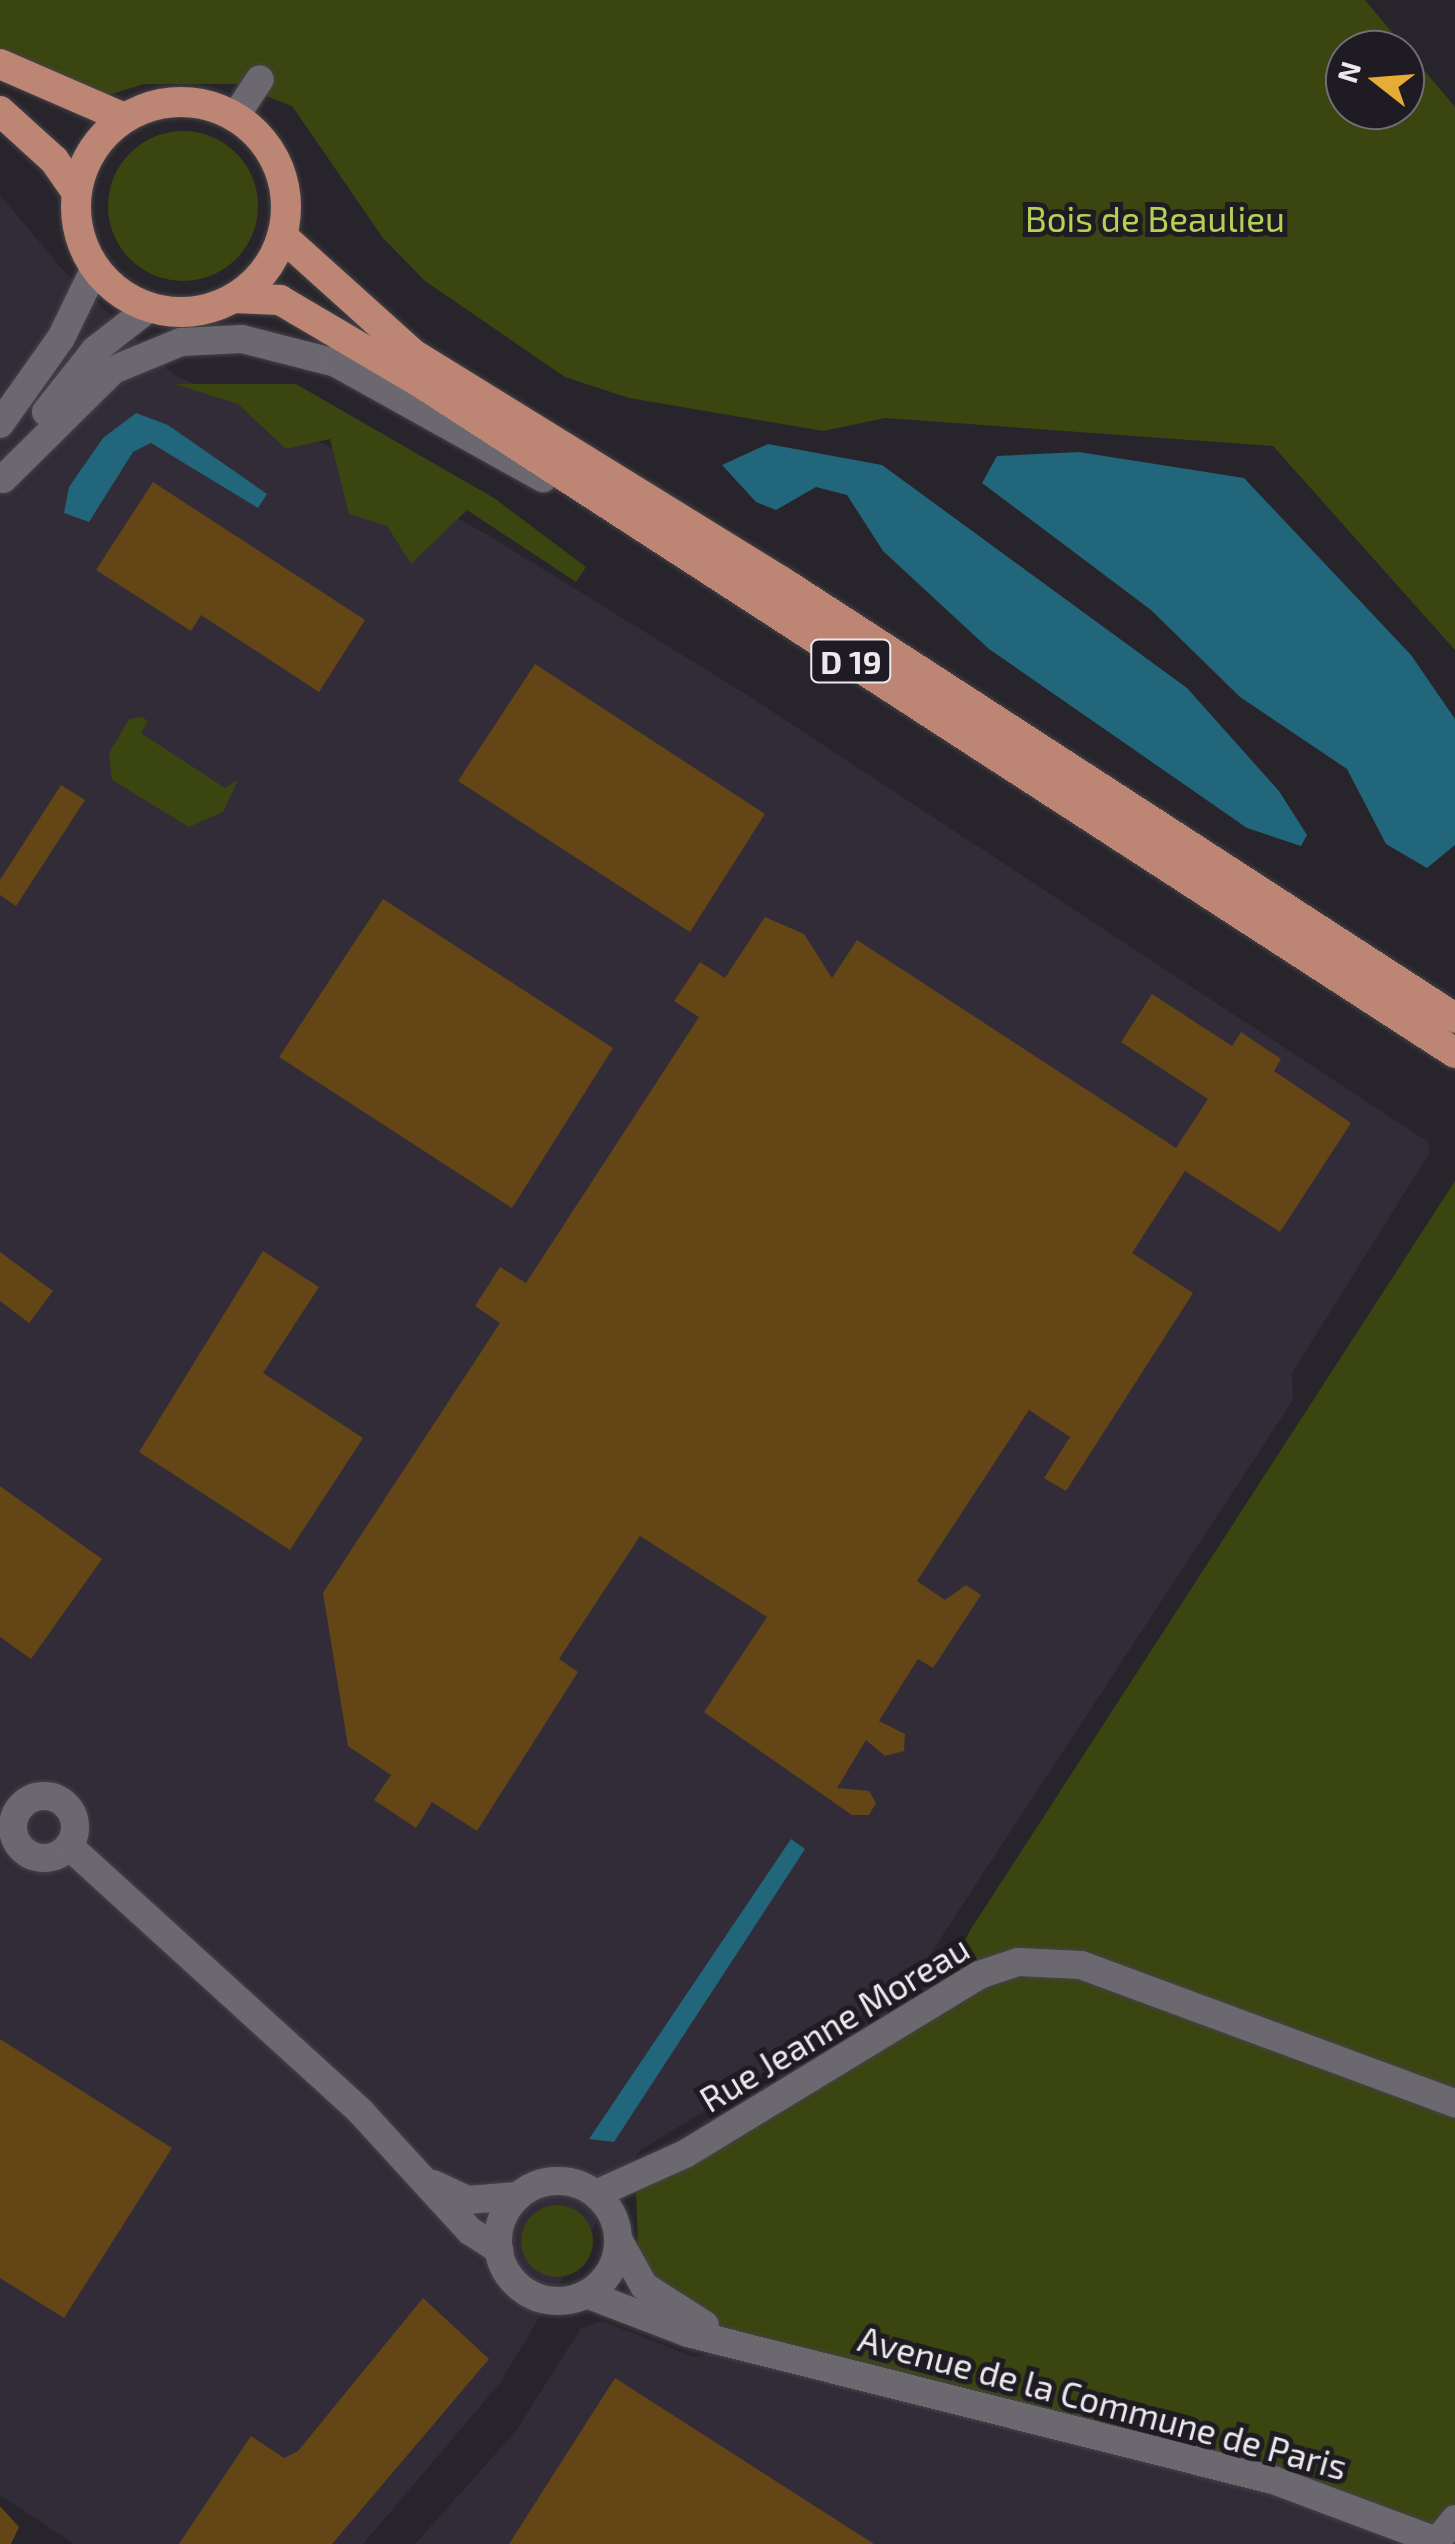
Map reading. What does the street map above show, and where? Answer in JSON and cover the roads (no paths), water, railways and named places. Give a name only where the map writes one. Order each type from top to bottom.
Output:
[{"type":"main road","points":[[0,64],[124,118]]},
{"type":"main road","points":[[168,102],[235,116],[273,156],[286,209],[282,236],[256,282],[234,298],[192,311],[149,308],[94,268],[78,232],[76,192],[92,150],[124,118],[168,102]]},
{"type":"main road","points":[[0,112],[54,160],[76,192]]},
{"type":"main road","name":"D 19","points":[[282,236],[413,354],[782,581],[1455,1018]]},
{"type":"main road","name":"D 19","points":[[234,298],[280,300],[333,328],[1455,1054]]},
{"type":"street","points":[[235,116],[260,79]]},
{"type":"street","points":[[0,424],[61,338],[94,268]]},
{"type":"street","points":[[2,482],[95,350],[149,308]]},
{"type":"street","points":[[2,482],[114,370],[181,342],[242,339],[295,349],[406,398],[805,631]]},
{"type":"street","points":[[39,1796],[62,1801],[75,1822],[69,1846],[42,1858],[21,1848],[10,1804],[39,1796]]},
{"type":"street","points":[[69,1846],[428,2181],[498,2250],[516,2284],[531,2295],[568,2300],[586,2294],[610,2271],[618,2239],[596,2194],[564,2180],[518,2196],[467,2200],[428,2181]]},
{"type":"street","name":"Rue Jeanne Moreau","points":[[596,2194],[685,2154],[979,1975],[1018,1962],[1094,1969],[1455,2103]]},
{"type":"street","points":[[498,2250],[501,2220],[518,2196]]},
{"type":"street","name":"Avenue de la Commune de Paris","points":[[618,2239],[644,2286],[746,2346]]},
{"type":"street","name":"Avenue de la Commune de Paris","points":[[586,2294],[746,2346],[1274,2480],[1436,2542]]},
{"type":"street","points":[[1436,2542],[1455,2518]]},
{"type":"water","points":[[136,413],[168,425],[267,494],[258,508],[151,443],[133,452],[89,522],[64,513],[69,487],[103,438]]},
{"type":"water","points":[[768,444],[882,465],[1187,688],[1279,791],[1307,835],[1301,846],[1247,828],[989,649],[883,551],[847,495],[816,487],[776,510],[756,502],[722,465]]},
{"type":"water","points":[[1079,452],[1244,478],[1411,655],[1455,719],[1455,845],[1427,868],[1386,844],[1347,769],[1240,697],[1151,610],[982,483],[997,456]]},
{"type":"water","points":[[791,1839],[805,1849],[614,2142],[589,2139]]},
{"type":"park label","name":"Bois de Beaulieu","points":[[1155,218]]}]
